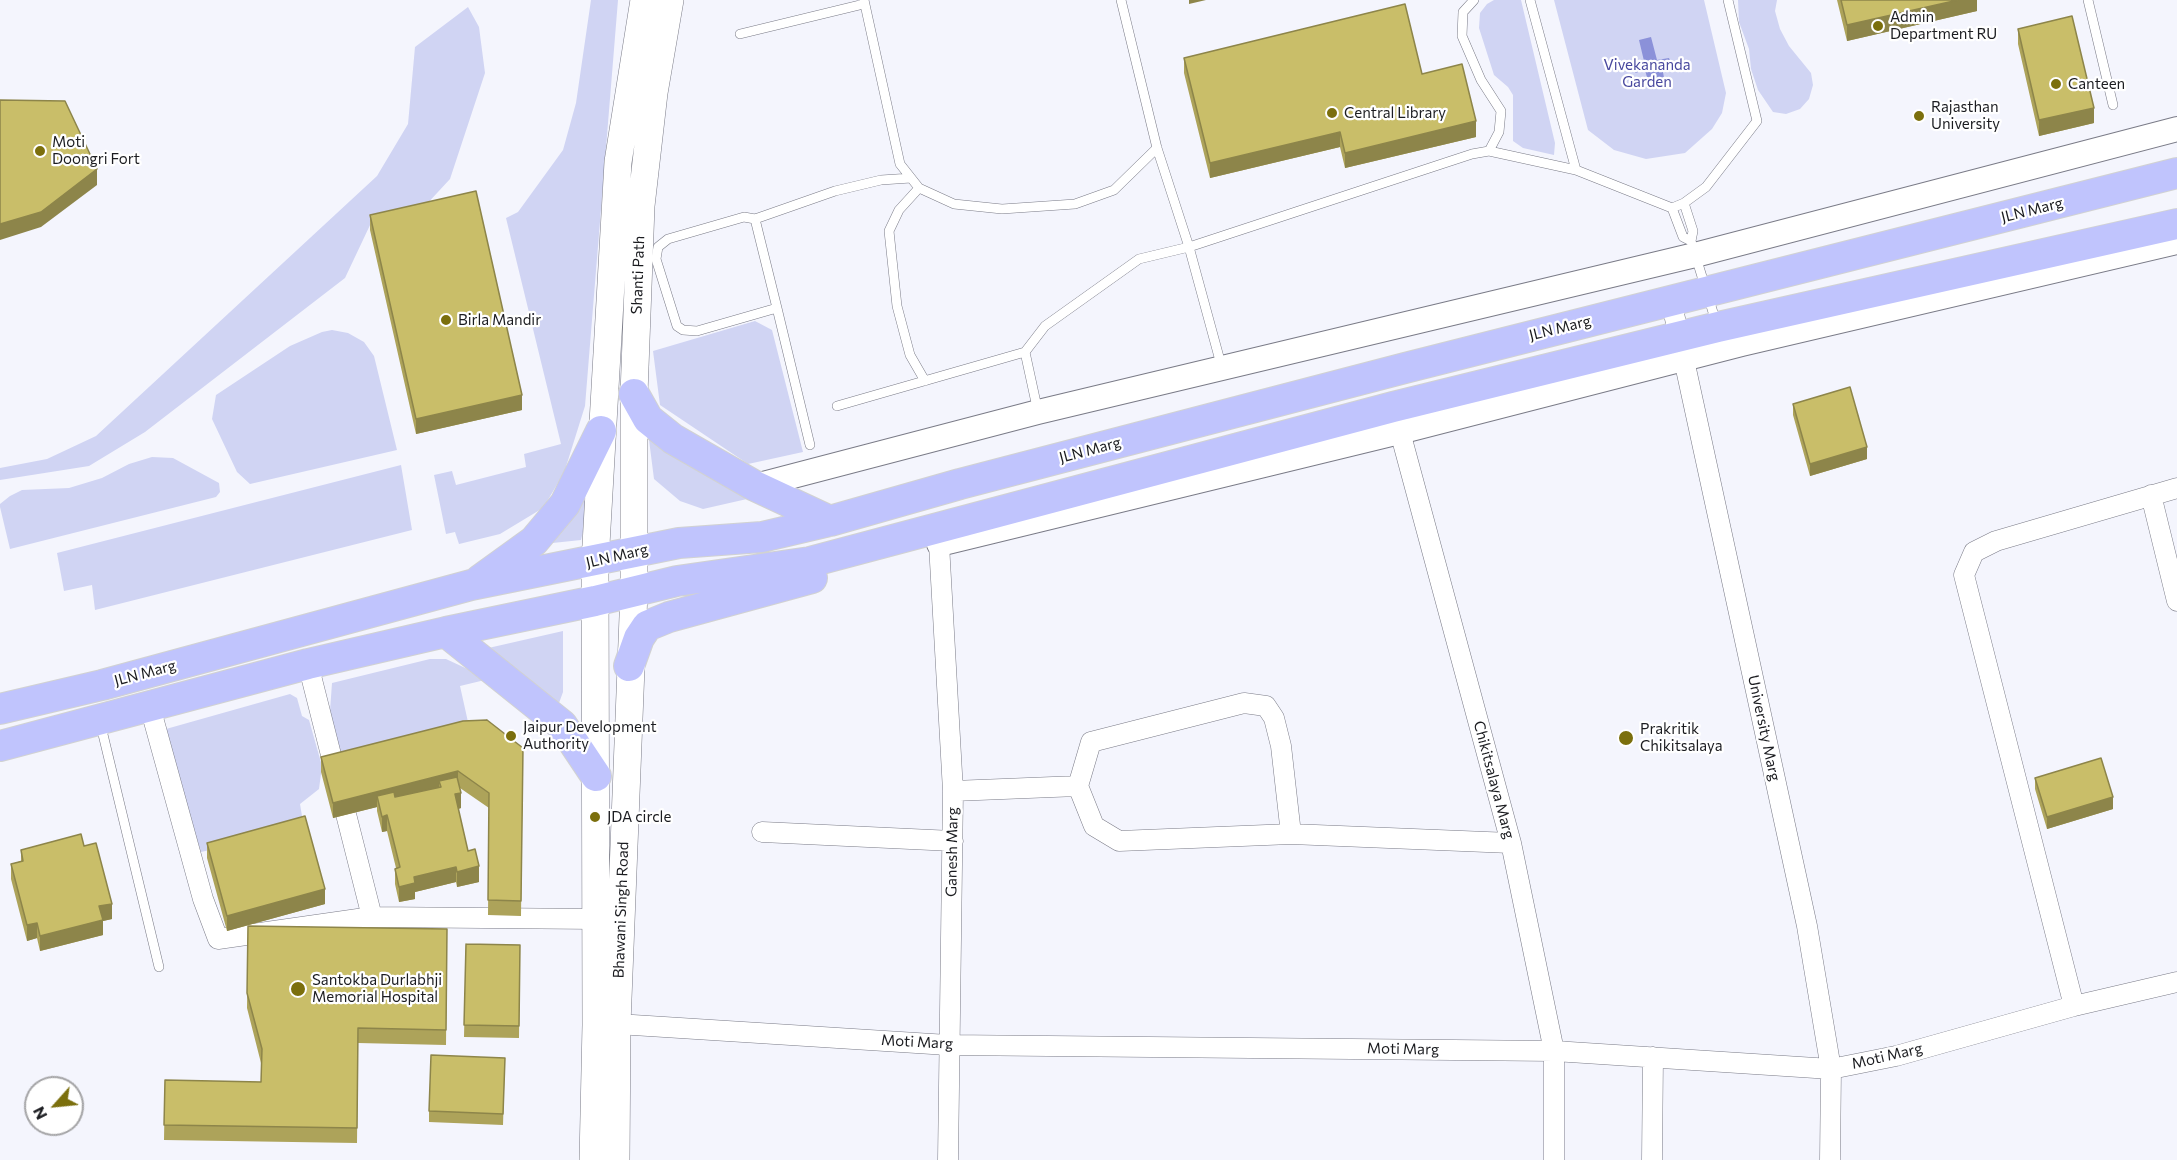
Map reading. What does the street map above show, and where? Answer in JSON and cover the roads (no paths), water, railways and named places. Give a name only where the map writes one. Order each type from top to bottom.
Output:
[{"type":"main road","name":"Bhawani Singh Road","points":[[592,1160],[596,919],[595,562],[618,162],[644,0]]},
{"type":"main road","name":"Shanti Path","points":[[635,551],[634,394],[641,206],[654,93],[670,0]]},
{"type":"main road","name":"JLN Marg","points":[[0,709],[472,585],[595,562],[635,551],[679,543],[762,537],[830,521],[960,484],[1671,300],[1708,293],[2177,173]]},
{"type":"main road","points":[[629,666],[639,638],[647,626],[669,617],[941,536],[1682,348],[1718,327],[2177,224]]},
{"type":"main road","points":[[634,394],[648,419],[673,439],[755,486],[830,521]]},
{"type":"main road","points":[[472,585],[534,541],[565,504],[602,431]]},
{"type":"main road","points":[[0,746],[308,664],[595,601],[677,580],[810,562],[941,536]]},
{"type":"main road","name":"Bhawani Singh Road","points":[[616,1160],[629,666],[635,551]]},
{"type":"main road","points":[[446,632],[562,725],[596,776]]},
{"type":"street","points":[[755,486],[1038,412],[2177,129]]},
{"type":"street","points":[[1682,348],[2177,242]]},
{"type":"street","name":"University Marg","points":[[1671,300],[1807,926],[1831,1069],[1830,1160]]},
{"type":"street","name":"Chikitsalaya Marg","points":[[1396,419],[1511,843],[1554,1051],[1554,1160]]},
{"type":"street","points":[[2074,1006],[1964,575],[1974,552],[1996,541],[2177,488]]},
{"type":"street","points":[[2151,495],[2177,601]]},
{"type":"street","name":"Ganesh Marg","points":[[941,536],[953,791],[948,1160]]},
{"type":"street","points":[[308,664],[372,917]]},
{"type":"street","points":[[1291,834],[1281,746],[1274,718],[1266,706],[1244,703],[1091,742],[1078,786],[1094,826],[1119,841],[1291,834],[1511,843]]},
{"type":"street","points":[[150,707],[203,899],[218,939],[372,917],[596,919]]},
{"type":"street","points":[[953,791],[1078,786]]},
{"type":"street","points":[[762,832],[953,841]]},
{"type":"street","name":"Moti Marg","points":[[618,1024],[948,1045],[1554,1051],[1831,1069],[1896,1056],[2074,1006],[2177,982]]},
{"type":"street","points":[[1652,1160],[1653,1057]]},
{"type":"lane","points":[[1121,0],[1157,148],[1189,247],[1222,368]]},
{"type":"lane","points":[[1474,0],[1462,12],[1462,36],[1481,80],[1502,111],[1499,132],[1489,151]]},
{"type":"lane","points":[[1530,0],[1576,170]]},
{"type":"lane","points":[[837,406],[1025,352],[1045,326],[1139,259],[1189,247],[1489,151],[1576,170],[1672,208],[1684,203],[1706,187],[1757,121],[1728,0]]},
{"type":"lane","points":[[2088,0],[2113,105]]},
{"type":"lane","points":[[740,34],[864,2],[900,164],[919,188],[954,204],[1002,209],[1075,204],[1114,190],[1157,148]]},
{"type":"lane","points":[[777,308],[697,331],[683,330],[677,326],[656,259],[658,247],[668,239],[744,217],[755,219],[835,191],[881,180],[911,178]]},
{"type":"lane","points":[[919,188],[899,210],[889,231],[897,306],[910,354],[925,381]]},
{"type":"lane","points":[[1684,203],[1693,231],[1693,248],[1718,327]]},
{"type":"lane","points":[[1672,208],[1683,237],[1693,248]]},
{"type":"lane","points":[[755,219],[810,445]]},
{"type":"lane","points":[[1025,352],[1038,412]]},
{"type":"lane","points":[[100,720],[159,967]]},
{"type":"water","points":[[1651,37],[1657,60],[1669,58],[1671,64],[1662,66],[1664,78],[1660,84],[1653,85],[1648,81],[1645,70],[1635,73],[1633,64],[1644,61],[1639,40]]},
{"type":"place","name":"Admin Department RU","points":[[1878,26]]},
{"type":"place","name":"Canteen","points":[[2056,84]]},
{"type":"place","name":"Central Library","points":[[1332,113]]},
{"type":"place","name":"Rajasthan University","points":[[1919,116]]},
{"type":"place","name":"Moti Doongri Fort","points":[[40,151]]},
{"type":"place","name":"Birla Mandir","points":[[446,320]]},
{"type":"place","name":"Jaipur Development Authority","points":[[511,736]]},
{"type":"place","name":"Prakritik Chikitsalaya","points":[[1626,738]]},
{"type":"place","name":"JDA circle","points":[[595,817]]},
{"type":"place","name":"Santokba Durlabhji Memorial Hospital","points":[[298,989]]},
{"type":"park label","name":"Vivekananda Garden","points":[[1647,74]]}]
